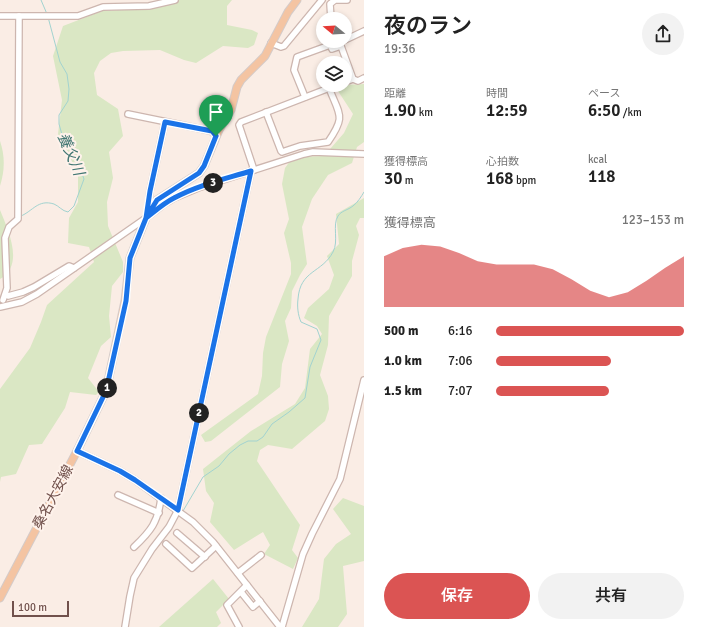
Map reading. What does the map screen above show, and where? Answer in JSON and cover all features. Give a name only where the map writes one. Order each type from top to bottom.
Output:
[{"type":"main road","name":"桑名大安線","points":[[0,598],[77,451],[106,391],[126,301],[130,258],[146,218],[157,200],[199,173],[204,166],[216,136],[231,110],[237,87],[241,80],[265,56],[288,12],[297,0]]},
{"type":"street","points":[[0,16],[78,16],[104,7],[149,6],[175,0]]},
{"type":"street","points":[[272,43],[284,46],[322,0]]},
{"type":"street","points":[[331,12],[330,4],[335,0],[347,0]]},
{"type":"street","points":[[18,16],[18,215],[9,227],[5,238],[7,288],[4,298],[27,290],[69,266],[72,270]]},
{"type":"street","points":[[352,37],[364,32]]},
{"type":"street","points":[[305,97],[294,70],[297,57],[318,48]]},
{"type":"street","points":[[343,48],[353,79],[358,81],[364,78]]},
{"type":"street","points":[[125,627],[134,578],[152,549],[169,527],[178,510],[252,171],[239,125],[241,122],[318,92]]},
{"type":"street","points":[[266,112],[280,151],[282,152],[300,146],[328,142],[338,128],[340,117],[331,92]]},
{"type":"street","points":[[128,114],[212,131],[216,136]]},
{"type":"street","points":[[146,218],[150,191],[165,122]]},
{"type":"street","points":[[0,308],[31,298],[174,198],[198,188],[304,154],[313,152],[364,154]]},
{"type":"street","points":[[281,627],[303,554],[340,479],[364,380]]},
{"type":"street","points":[[77,451],[120,471],[135,480],[178,510],[202,530],[281,627]]},
{"type":"street","points":[[118,495],[159,513]]},
{"type":"street","points":[[134,547],[150,532],[159,513],[161,498]]},
{"type":"street","points":[[177,533],[205,557]]},
{"type":"street","points":[[166,544],[192,568],[216,546]]},
{"type":"street","points":[[238,573],[261,555]]},
{"type":"street","points":[[239,627],[227,606],[247,585]]},
{"type":"street","points":[[241,592],[253,607],[260,601]]},
{"type":"green space","points":[[177,0],[232,0],[227,6],[227,25],[252,30],[258,33],[254,45],[248,48],[223,46],[196,63],[184,60],[160,50],[123,51],[111,53],[100,61],[94,73],[97,95],[118,109],[123,136],[109,152],[113,178],[107,202],[108,226],[123,262],[123,272],[112,286],[109,316],[111,337],[101,346],[88,378],[99,392],[96,395],[70,392],[65,408],[42,444],[29,445],[16,474],[1,477],[0,482],[0,389],[30,348],[47,305],[94,262],[89,247],[68,243],[69,218],[78,202],[78,173],[58,134],[62,100],[53,56],[63,26],[102,11],[158,8]]},
{"type":"green space","points":[[364,84],[364,142],[357,147],[352,163],[328,175],[312,199],[302,227],[307,264],[292,291],[291,308],[285,321],[289,341],[282,364],[280,387],[211,441],[205,442],[201,435],[258,394],[262,376],[263,353],[266,337],[291,274],[291,263],[284,233],[289,219],[282,184],[285,168],[293,157],[324,156],[344,133],[353,114],[339,92],[352,92],[352,85]]},
{"type":"green space","points":[[0,141],[4,163],[0,186]]},
{"type":"green space","points":[[364,198],[364,218],[360,218],[356,226],[359,235],[352,261],[352,276],[329,316],[328,345],[320,375],[328,396],[329,409],[325,421],[292,449],[268,445],[260,450],[257,461],[300,525],[292,550],[298,558],[293,569],[264,554],[270,545],[263,532],[234,550],[210,522],[214,503],[206,491],[203,469],[251,431],[295,404],[305,388],[310,349],[322,334],[317,326],[304,318],[308,308],[329,289],[334,275],[327,256],[339,244],[336,214]]},
{"type":"green space","points":[[0,210],[10,237],[13,256],[12,265],[8,273],[0,279]]},
{"type":"green space","points":[[343,498],[364,506],[364,561],[343,566],[347,614],[338,627],[302,627],[319,599],[324,559],[336,544],[351,534],[333,509]]},
{"type":"green space","points":[[213,579],[229,599],[216,612],[221,623],[217,627],[159,627]]},
{"type":"waterway","name":"養父川","points":[[41,0],[47,14]]},
{"type":"waterway","name":"養父川","points":[[21,216],[36,206],[44,203],[54,204],[68,212],[74,206],[84,179],[78,163],[63,138],[59,124],[59,115],[68,101],[69,89],[67,74],[60,62],[48,17]]},
{"type":"waterway","points":[[183,511],[203,477],[219,466],[229,454],[240,445],[248,441],[257,441],[263,437],[272,424],[305,398],[310,367],[321,340],[317,329],[301,322],[298,308],[300,290],[307,277],[323,264],[333,252],[335,248],[336,220],[338,216],[355,204],[364,192]]},
{"type":"waterway","name":"養父川","points":[[8,224],[15,217]]},
{"type":"waterway","name":"養父川","points":[[3,235],[6,227]]},
{"type":"route","points":[[216,136],[204,166],[199,173],[157,200],[146,218],[130,258],[126,301],[106,391],[77,451],[120,471],[178,510],[251,171],[198,188],[174,198],[146,218],[150,191],[165,122],[212,131],[216,136]]}]
